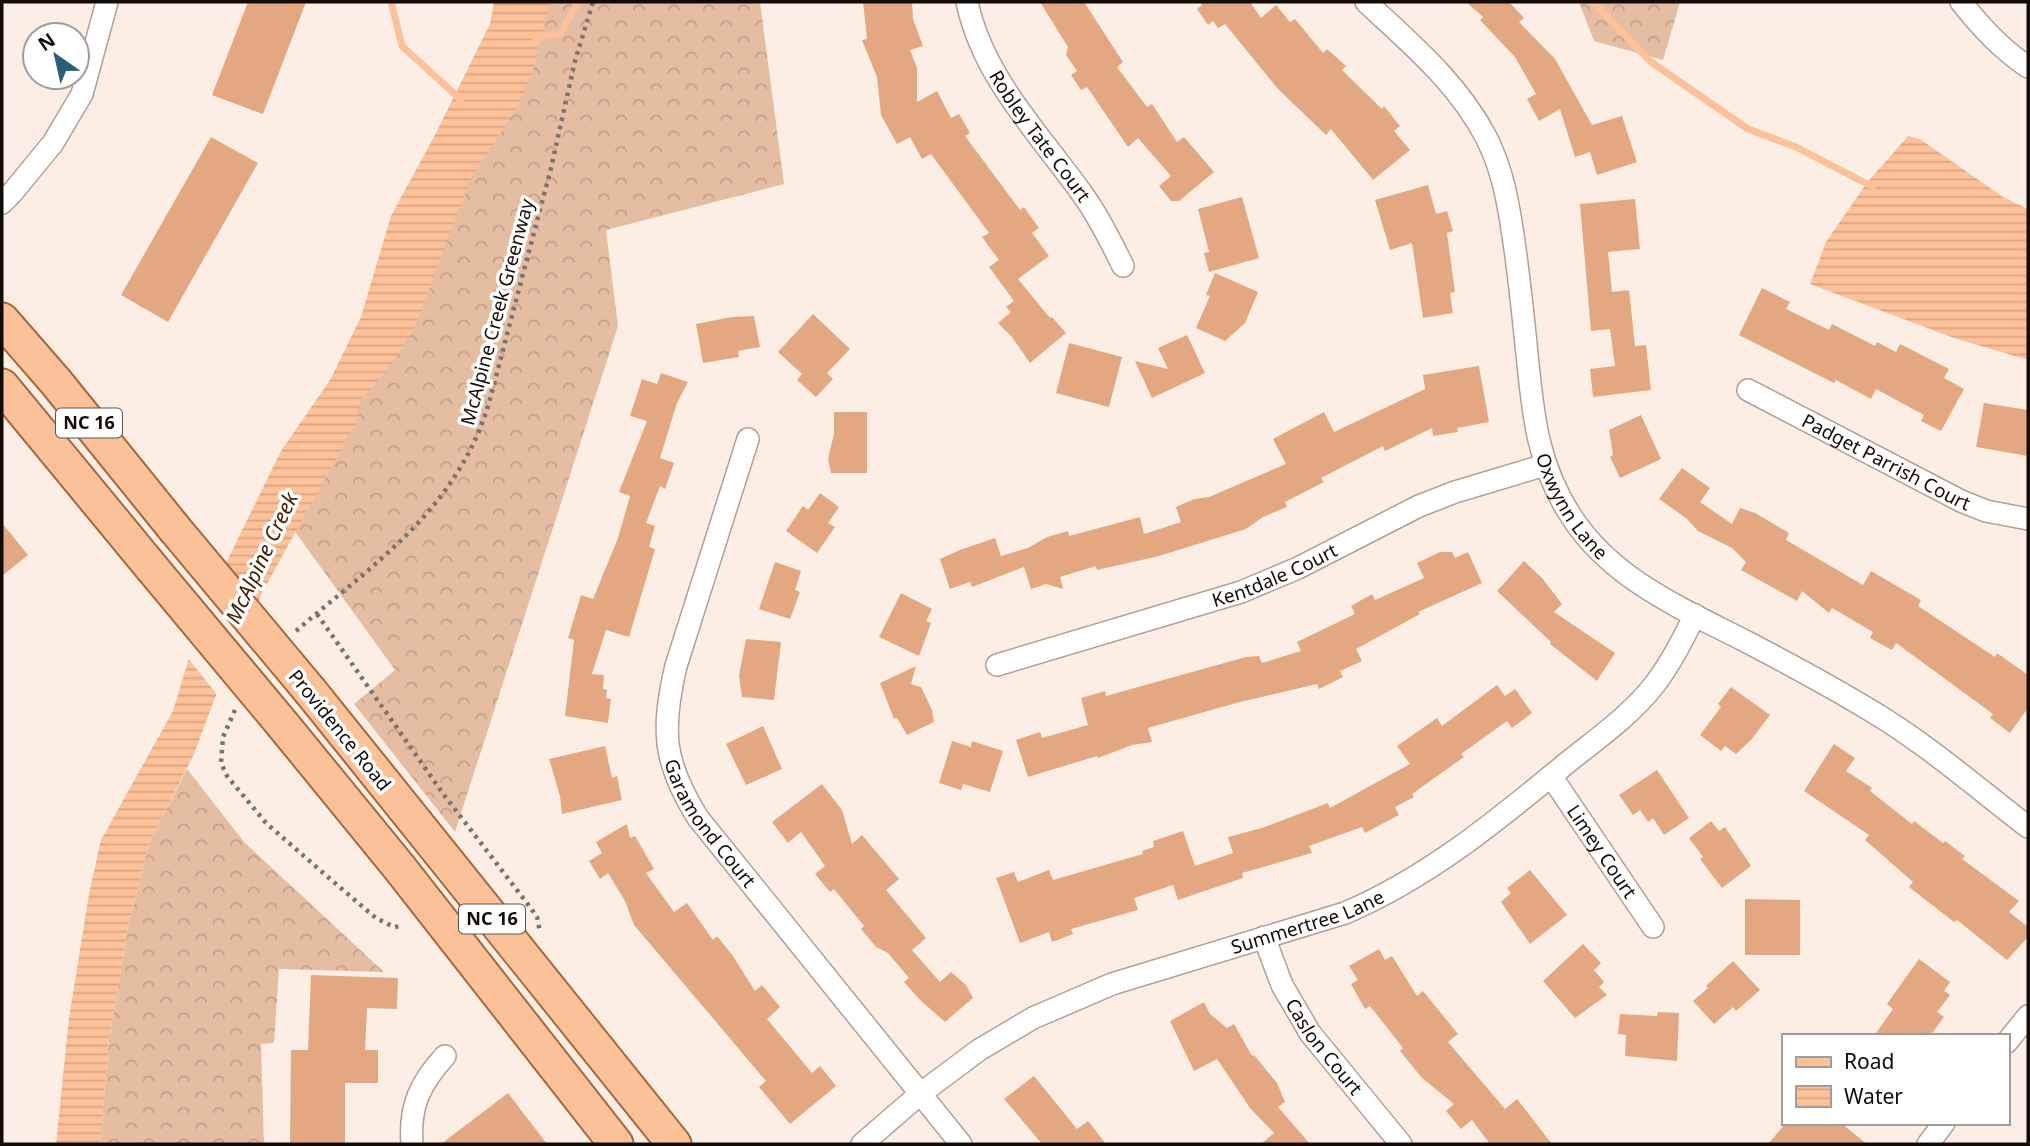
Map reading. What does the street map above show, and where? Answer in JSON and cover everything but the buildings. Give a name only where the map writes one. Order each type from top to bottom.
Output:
[{"type":"main road","name":"Providence Road","points":[[2,320],[311,692],[674,1144]]},
{"type":"main road","name":"NC 16","points":[[2,386],[399,867],[616,1144]]},
{"type":"street","points":[[2,203],[53,143],[82,94],[107,2]]},
{"type":"street","name":"Robley Tate Court","points":[[967,2],[985,55],[1006,92],[1084,197],[1123,266]]},
{"type":"street","name":"Oxwynn Lane","points":[[1366,2],[1438,70],[1465,103],[1487,139],[1502,179],[1519,277],[1534,426],[1545,465],[1570,515],[1582,532],[1611,563],[1639,584],[1805,672],[1876,714],[1911,737],[2028,827]]},
{"type":"street","points":[[1961,2],[1987,34],[2028,67]]},
{"type":"street","name":"Padget Parrish Court","points":[[1748,390],[1961,501],[1986,511],[2028,519]]},
{"type":"street","name":"Garamond Court","points":[[748,439],[676,666],[670,695],[667,736],[672,769],[680,789],[698,818],[961,1144]]},
{"type":"street","name":"Kentdale Court","points":[[997,665],[1241,592],[1298,568],[1419,506],[1455,492],[1545,465]]},
{"type":"street","name":"Summertree Lane","points":[[862,1144],[920,1094],[979,1050],[1033,1018],[1112,984],[1345,913],[1374,901],[1452,854],[1623,717],[1654,685],[1679,649],[1695,615]]},
{"type":"street","name":"Limey Court","points":[[1551,776],[1653,927]]},
{"type":"street","name":"Caslon Court","points":[[1264,937],[1282,985],[1310,1032],[1401,1144]]},
{"type":"street","points":[[2009,1040],[2028,1016]]},
{"type":"street","points":[[412,1144],[411,1130],[416,1099],[426,1076],[444,1056]]},
{"type":"street","points":[[1928,1144],[1942,1125]]},
{"type":"path","name":"McAlpine Creek Greenway","points":[[293,634],[405,538],[456,476],[475,442],[489,402],[551,167],[575,61],[593,2]]},
{"type":"path","points":[[317,614],[431,776],[537,916],[540,934],[535,942]]},
{"type":"path","points":[[239,702],[223,737],[221,763],[227,776],[266,824],[376,918],[394,927],[401,926]]},
{"type":"green space","points":[[527,2],[760,2],[784,184],[606,230],[618,326],[455,832],[354,704],[395,670],[283,515]]},
{"type":"green space","points":[[1579,2],[1680,2],[1663,60],[1594,41]]},
{"type":"green space","points":[[187,769],[245,843],[384,972],[279,969],[274,1043],[261,1044],[264,1144],[100,1144],[109,1040],[129,922],[149,843]]},
{"type":"water","name":"McAlpine Creek","points":[[494,2],[550,2],[532,73],[517,108],[471,178],[414,329],[387,371],[362,398],[354,426],[264,589],[214,700],[194,754],[149,843],[129,922],[109,1040],[100,1144],[56,1144],[69,1018],[89,894],[101,840],[173,711],[204,608],[281,451],[330,380],[361,317],[391,216],[490,24]]},
{"type":"water","points":[[1908,136],[1920,139],[2003,197],[2028,209],[2028,360],[1954,338],[1810,284],[1826,242],[1866,184]]},
{"type":"pier","points":[[224,560],[260,605],[219,697],[186,656],[201,606]]},
{"type":"waterway","points":[[391,2],[402,46],[461,100]]},
{"type":"waterway","points":[[535,38],[561,33],[578,2]]},
{"type":"waterway","points":[[1593,2],[1651,62],[1748,129],[1796,147],[1873,187]]}]
